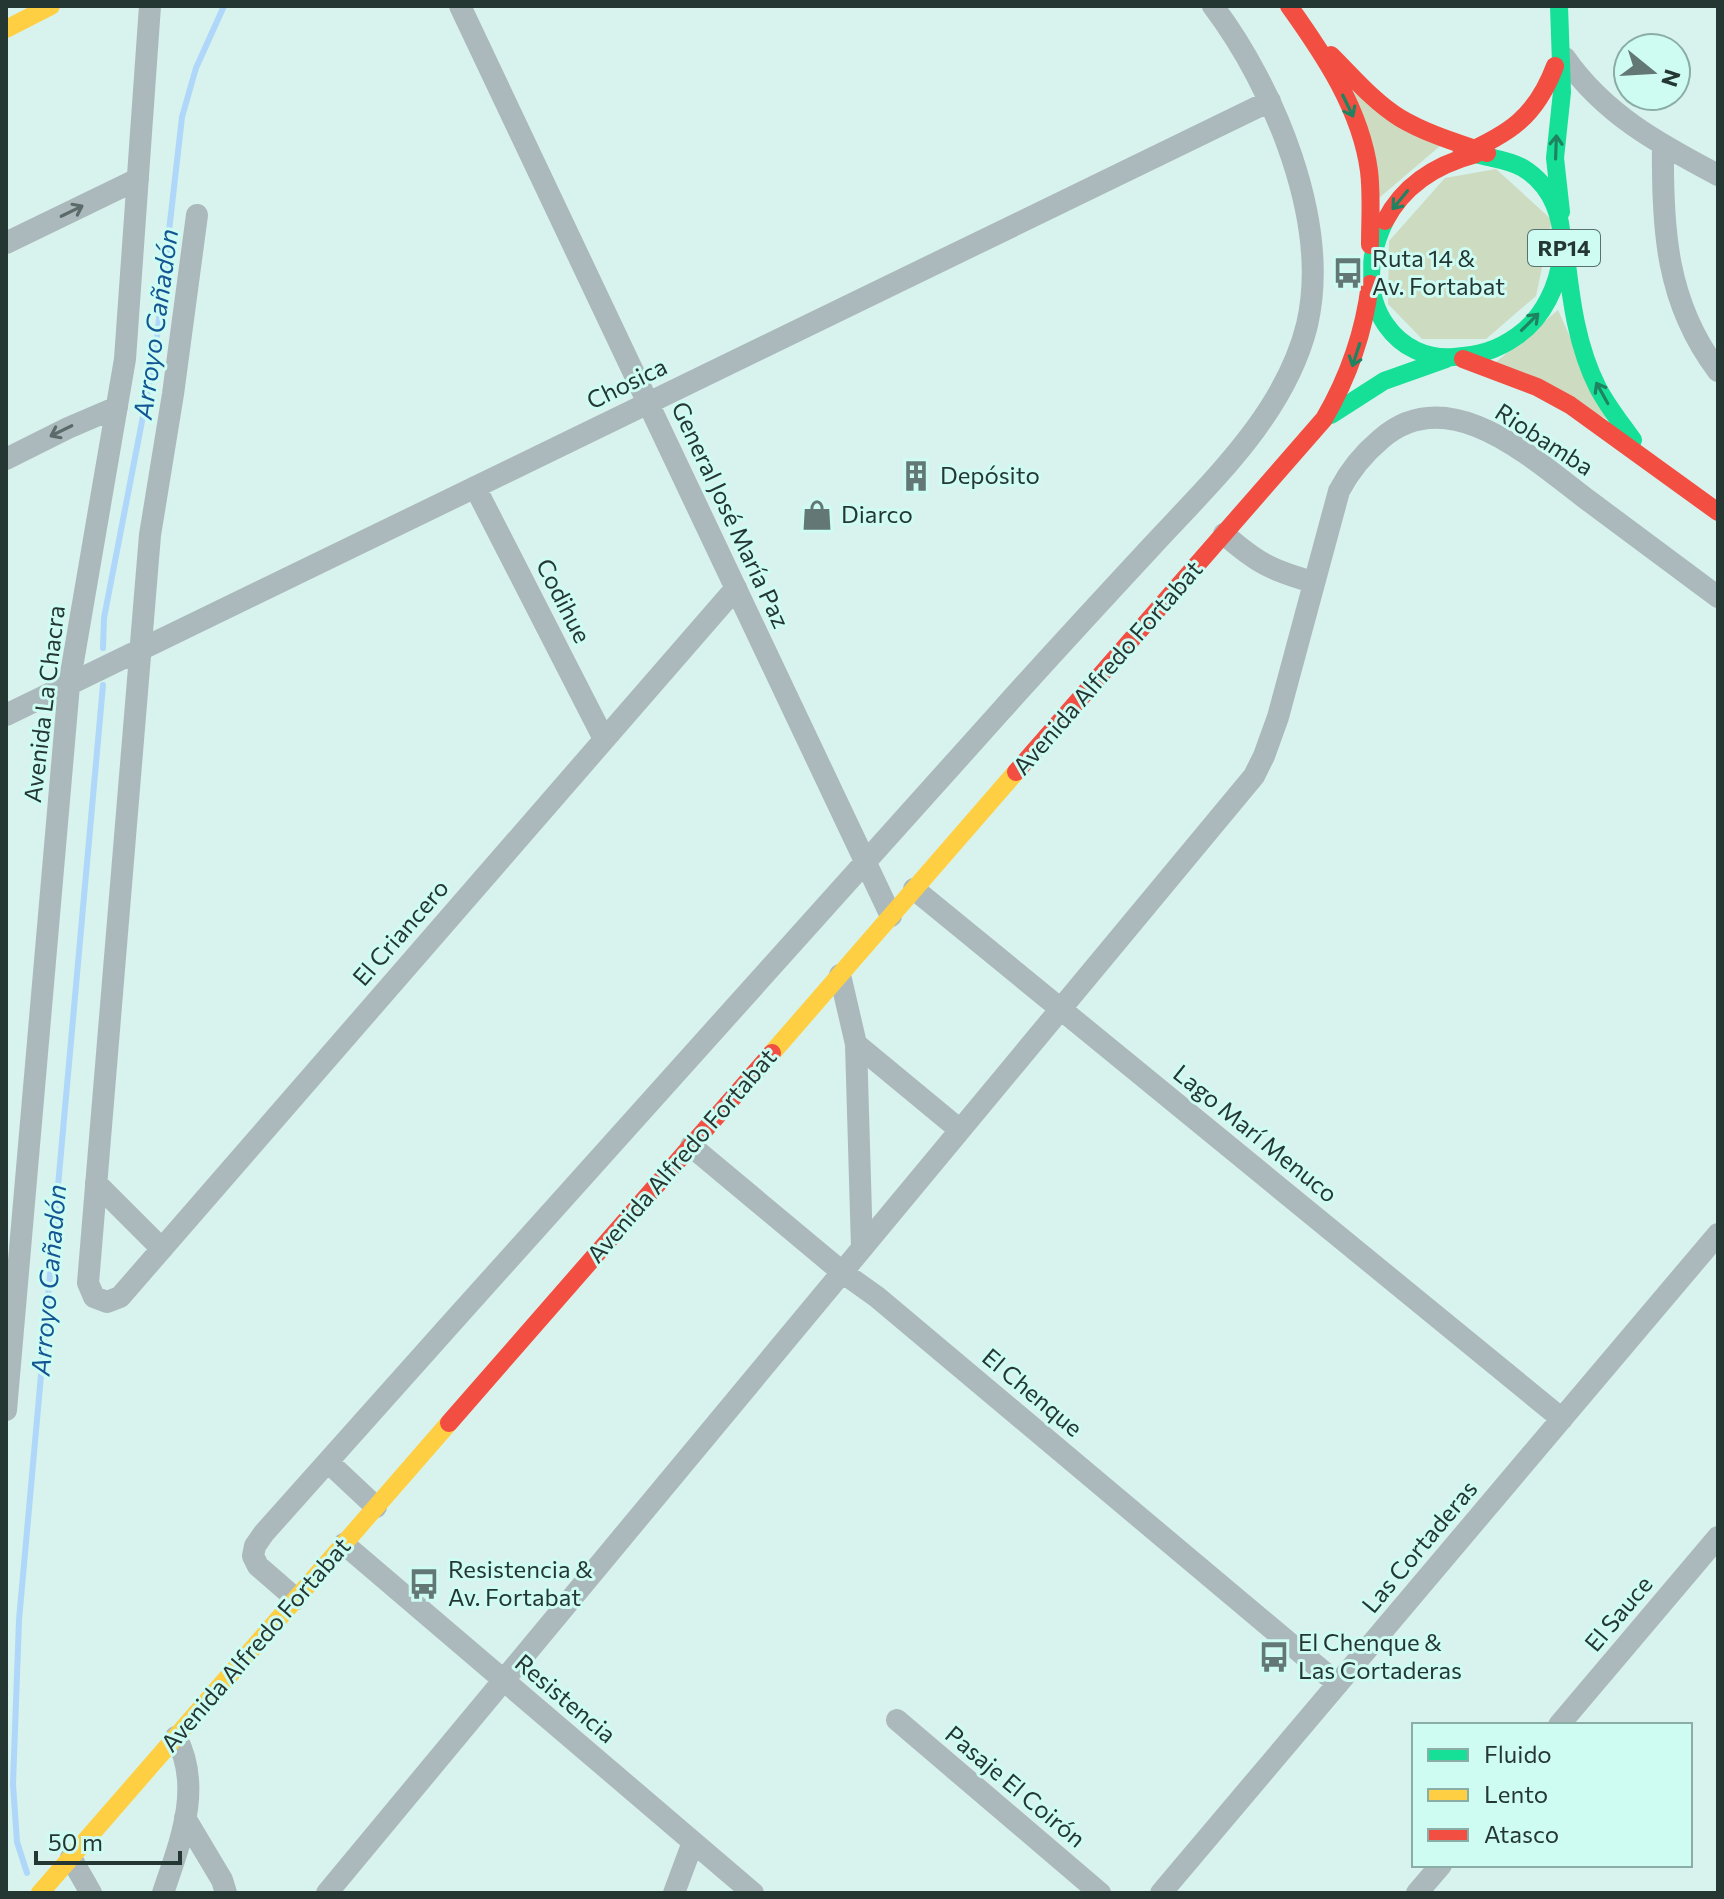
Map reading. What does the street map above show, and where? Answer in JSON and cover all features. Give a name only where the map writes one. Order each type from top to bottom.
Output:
[{"type":"main road","points":[[16,18],[51,6]]},
{"type":"main road","name":"RP14","points":[[1289,6],[1312,37],[1348,105],[1367,158],[1370,275],[1379,315],[1399,341],[1427,356],[1455,359],[1554,395],[1718,512]]},
{"type":"main road","points":[[1559,6],[1562,92],[1555,158],[1563,231]]},
{"type":"main road","name":"RP14","points":[[1312,37],[1390,111],[1467,152],[1511,161],[1539,180],[1554,201],[1563,231],[1577,326],[1590,368],[1610,408],[1645,458]]},
{"type":"main road","points":[[1370,275],[1380,230],[1400,198],[1427,172],[1507,133],[1535,109],[1548,88],[1560,50]]},
{"type":"main road","name":"RP14","points":[[1455,359],[1497,348],[1521,331],[1541,311],[1556,284],[1563,231]]},
{"type":"main road","name":"Avenida Alfredo Fortabat","points":[[40,1893],[1324,419],[1356,359],[1365,326],[1370,275]]},
{"type":"main road","name":"Avenida Alfredo Fortabat","points":[[1324,419],[1384,381],[1455,359]]},
{"type":"street","name":"Avenida La Chacra","points":[[6,1410],[10,1287],[69,685],[117,407],[129,317],[150,6]]},
{"type":"street","name":"General José María Paz","points":[[460,6],[891,916]]},
{"type":"street","points":[[296,1599],[258,1566],[253,1556],[255,1546],[264,1533],[865,862],[1210,483],[1272,406],[1293,365],[1307,323],[1312,275],[1308,230],[1300,186],[1286,138],[1249,59],[1213,6]]},
{"type":"street","points":[[1560,50],[1603,103],[1663,146],[1718,175]]},
{"type":"street","name":"Chosica","points":[[6,715],[1270,101]]},
{"type":"street","points":[[1663,146],[1662,210],[1669,264],[1686,316],[1718,371]]},
{"type":"street","points":[[6,243],[138,179]]},
{"type":"street","points":[[162,1249],[96,1183],[150,535],[197,215]]},
{"type":"street","points":[[6,459],[117,407]]},
{"type":"street","name":"Riobamba","points":[[327,1893],[1254,776],[1278,717],[1339,491],[1350,470],[1387,434],[1409,421],[1431,417],[1468,423],[1507,440],[1718,597]]},
{"type":"street","name":"Codihue","points":[[475,487],[604,739]]},
{"type":"street","points":[[1224,534],[1257,562],[1313,582]]},
{"type":"street","name":"El Criancero","points":[[96,1183],[88,1283],[89,1290],[100,1301],[107,1302],[120,1297],[736,588]]},
{"type":"street","name":"Lago Marí Menuco","points":[[914,889],[1562,1419]]},
{"type":"street","points":[[840,975],[856,1044],[862,1248]]},
{"type":"street","points":[[856,1044],[960,1130]]},
{"type":"street","name":"El Chenque","points":[[691,1146],[842,1272],[877,1297],[1338,1684]]},
{"type":"street","name":"Las Cortaderas","points":[[1161,1893],[1718,1234]]},
{"type":"street","points":[[328,1462],[376,1507]]},
{"type":"street","name":"El Sauce","points":[[1561,1723],[1718,1537]]},
{"type":"street","name":"Resistencia","points":[[344,1544],[753,1893]]},
{"type":"street","name":"Pasaje El Coirón","points":[[897,1720],[1100,1893]]},
{"type":"street","points":[[163,1893],[183,1835],[190,1789],[186,1756],[176,1737]]},
{"type":"street","points":[[185,1818],[222,1880],[226,1893]]},
{"type":"street","points":[[674,1893],[693,1842]]},
{"type":"street","points":[[71,1858],[91,1893]]},
{"type":"street","points":[[1417,1893],[1439,1867]]},
{"type":"green space","points":[[1354,92],[1440,146],[1379,198]]},
{"type":"green space","points":[[1496,169],[1552,220],[1536,296],[1486,339],[1422,339],[1388,304],[1389,241],[1445,178]]},
{"type":"green space","points":[[1558,310],[1607,419],[1495,363]]},
{"type":"waterway","name":"Arroyo Cañadón","points":[[103,648],[104,618],[155,354],[182,117],[196,68],[224,6]]},
{"type":"waterway","name":"Arroyo Cañadón","points":[[27,1873],[17,1842],[13,1784],[19,1620],[103,685]]},
{"type":"traffic: fast","points":[[1559,6],[1562,92],[1555,158],[1561,212]]},
{"type":"traffic: fast","points":[[1385,221],[1372,260],[1371,287],[1386,325],[1400,340],[1425,354],[1454,357],[1487,351],[1517,336],[1535,320],[1548,300],[1562,252],[1561,227],[1554,204],[1542,184],[1518,165],[1476,154]]},
{"type":"traffic: fast","points":[[1566,255],[1573,306],[1585,356],[1602,395],[1633,440]]},
{"type":"traffic: fast","points":[[1331,415],[1384,381],[1446,359]]},
{"type":"traffic: slow","points":[[6,29],[51,6]]},
{"type":"traffic: slow","points":[[772,1053],[1016,772]]},
{"type":"traffic: slow","points":[[40,1893],[449,1423]]},
{"type":"traffic: jam","points":[[1289,6],[1328,64],[1358,126],[1369,171],[1370,245]]},
{"type":"traffic: jam","points":[[1331,55],[1390,112],[1410,124],[1487,153]]},
{"type":"traffic: jam","points":[[1461,155],[1519,122],[1539,98],[1555,66]]},
{"type":"traffic: jam","points":[[1385,221],[1402,196],[1423,177],[1448,163],[1476,154]]},
{"type":"traffic: jam","points":[[1016,772],[1324,419],[1354,354],[1370,284]]},
{"type":"traffic: jam","points":[[1463,359],[1537,387],[1570,405],[1718,512]]},
{"type":"traffic: jam","points":[[449,1423],[772,1053]]},
{"type":"place","name":"Ruta 14 & Av. Fortabat","points":[[1348,273]]},
{"type":"place","name":"Depósito","points":[[916,476]]},
{"type":"place","name":"Diarco","points":[[817,515]]},
{"type":"place","name":"Resistencia & Av. Fortabat","points":[[424,1584]]},
{"type":"place","name":"El Chenque & Las Cortaderas","points":[[1274,1657]]}]
